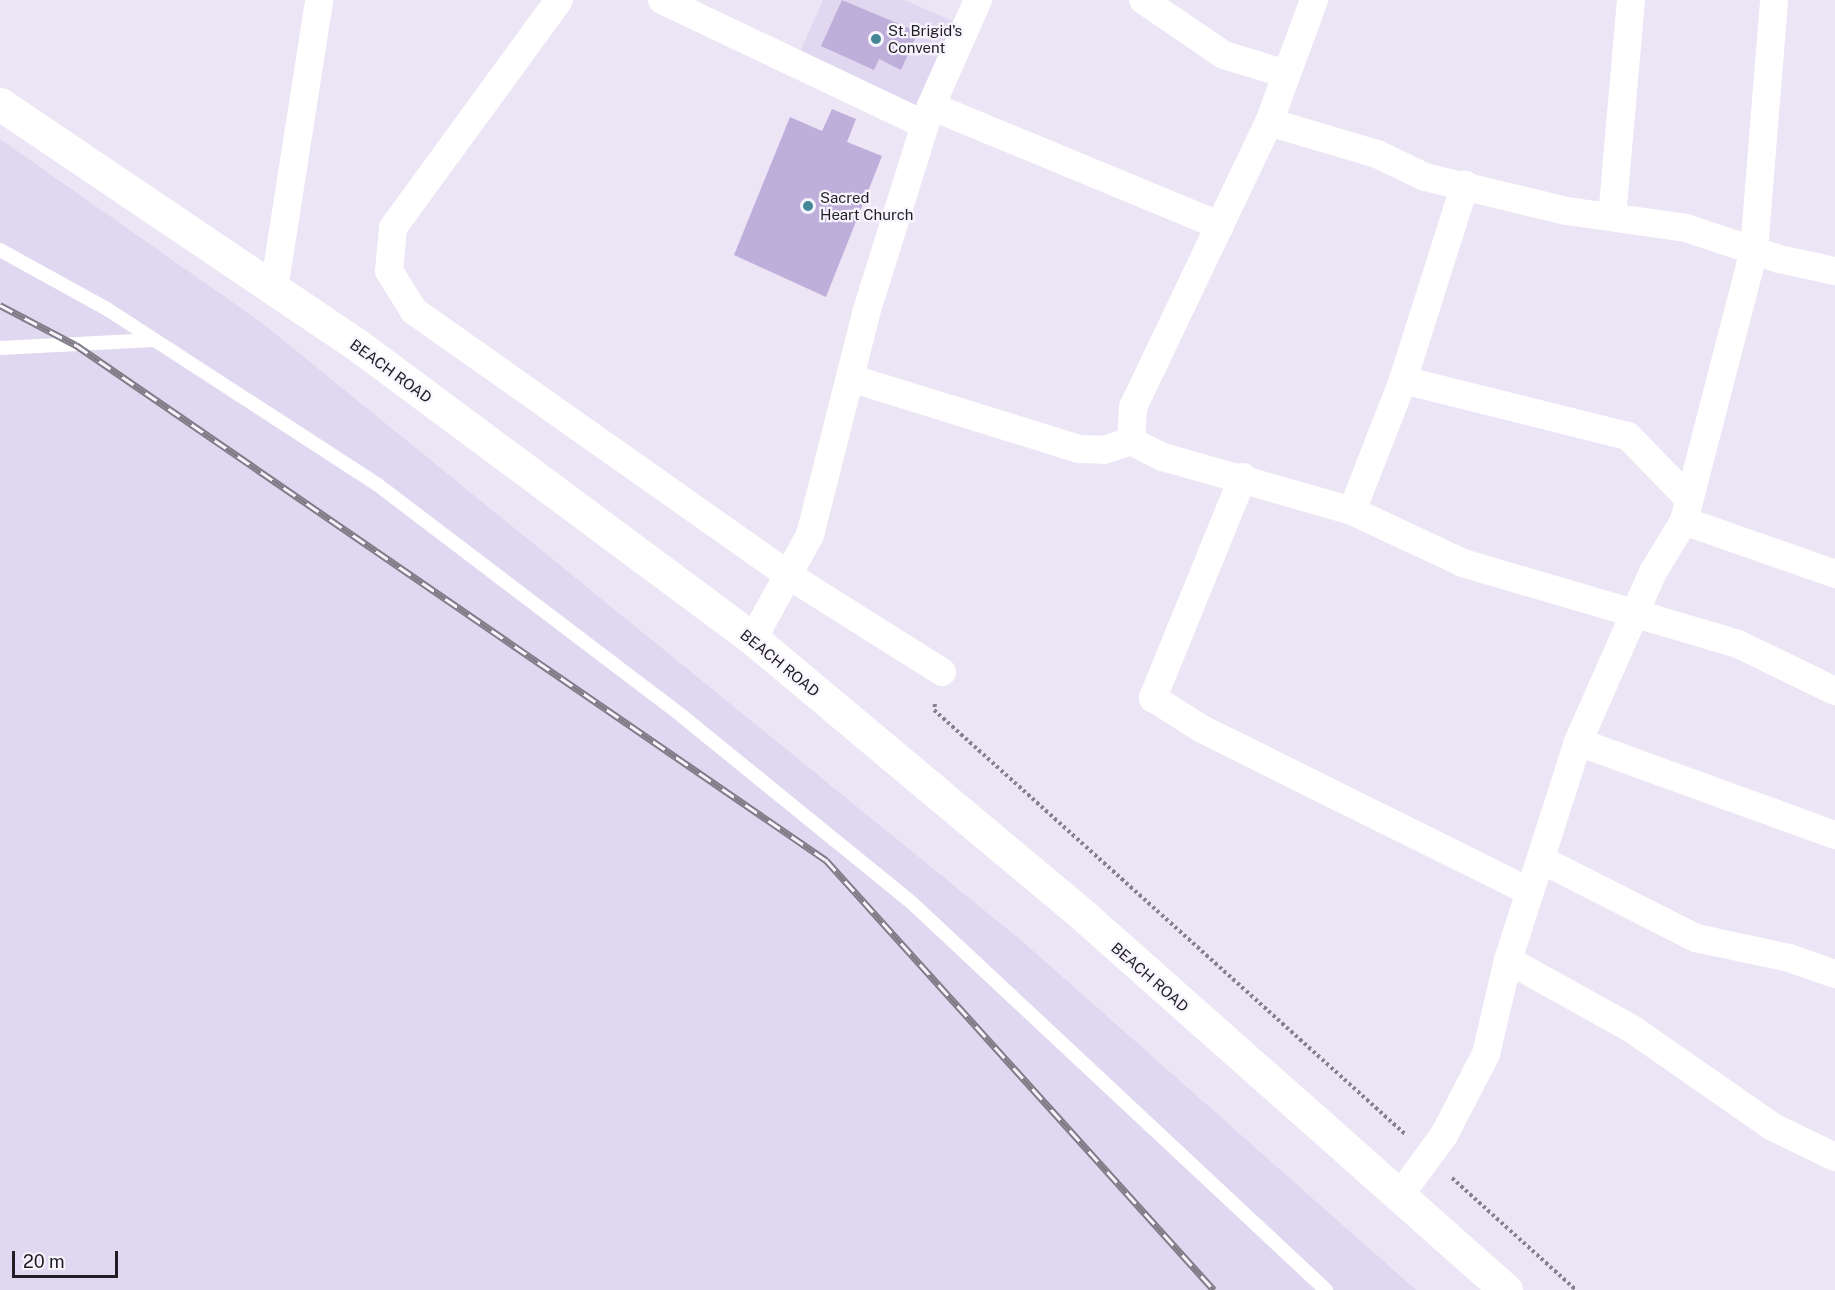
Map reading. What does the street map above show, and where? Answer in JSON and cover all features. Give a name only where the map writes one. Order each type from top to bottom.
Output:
[{"type":"main road","name":"BEACH ROAD","points":[[0,104],[274,289],[753,639],[1084,916],[1506,1290]]},
{"type":"street","points":[[274,289],[320,0]]},
{"type":"street","points":[[559,0],[393,228],[389,271],[414,311],[788,575],[942,672]]},
{"type":"street","points":[[662,0],[928,115],[1221,226]]},
{"type":"street","points":[[753,639],[810,535],[850,378],[928,115],[978,0]]},
{"type":"street","points":[[1143,0],[1224,55],[1286,74]]},
{"type":"street","points":[[1131,441],[1133,407],[1269,122],[1314,0]]},
{"type":"street","points":[[1612,217],[1631,0]]},
{"type":"street","points":[[1400,1195],[1428,1156],[1486,1054],[1508,960],[1578,742],[1638,612],[1653,572],[1686,509],[1754,250],[1774,0]]},
{"type":"street","points":[[1269,122],[1377,154],[1425,177],[1612,217],[1686,228],[1754,250],[1835,271]]},
{"type":"street","points":[[1352,511],[1403,380],[1465,185]]},
{"type":"street","points":[[850,378],[1080,449],[1104,450],[1131,441],[1163,457],[1243,477],[1352,511],[1463,563],[1638,612],[1738,645],[1835,691]]},
{"type":"street","points":[[1403,380],[1628,436],[1686,509],[1835,574]]},
{"type":"street","points":[[1243,477],[1153,698],[1202,729],[1529,891]]},
{"type":"street","points":[[1578,742],[1835,835]]},
{"type":"street","points":[[1542,860],[1696,938],[1789,958],[1835,974]]},
{"type":"street","points":[[1508,960],[1632,1029],[1773,1127],[1835,1157]]},
{"type":"lane","points":[[0,250],[154,340],[378,485],[682,716],[912,903],[1326,1290]]},
{"type":"lane","points":[[0,348],[154,340]]},
{"type":"path","points":[[942,672],[934,710],[1576,1290]]},
{"type":"shaded area","name":"St. Brigid's Convent","points":[[823,0],[904,0],[953,21],[917,111],[798,56]]},
{"type":"shaded area","points":[[0,139],[262,323],[1022,941],[1416,1290],[0,1290]]},
{"type":"building","points":[[842,0],[918,32],[901,70],[879,59],[874,70],[821,46]]},
{"type":"building","name":"Sacred Heart Church","points":[[832,109],[856,119],[847,142],[882,156],[826,297],[734,255],[790,117],[822,131]]},
{"type":"railway","points":[[0,305],[76,345],[826,860],[1214,1290]]},
{"type":"place","name":"St. Brigid's Convent","points":[[876,39]]},
{"type":"place","name":"Sacred Heart Church","points":[[808,206]]}]
